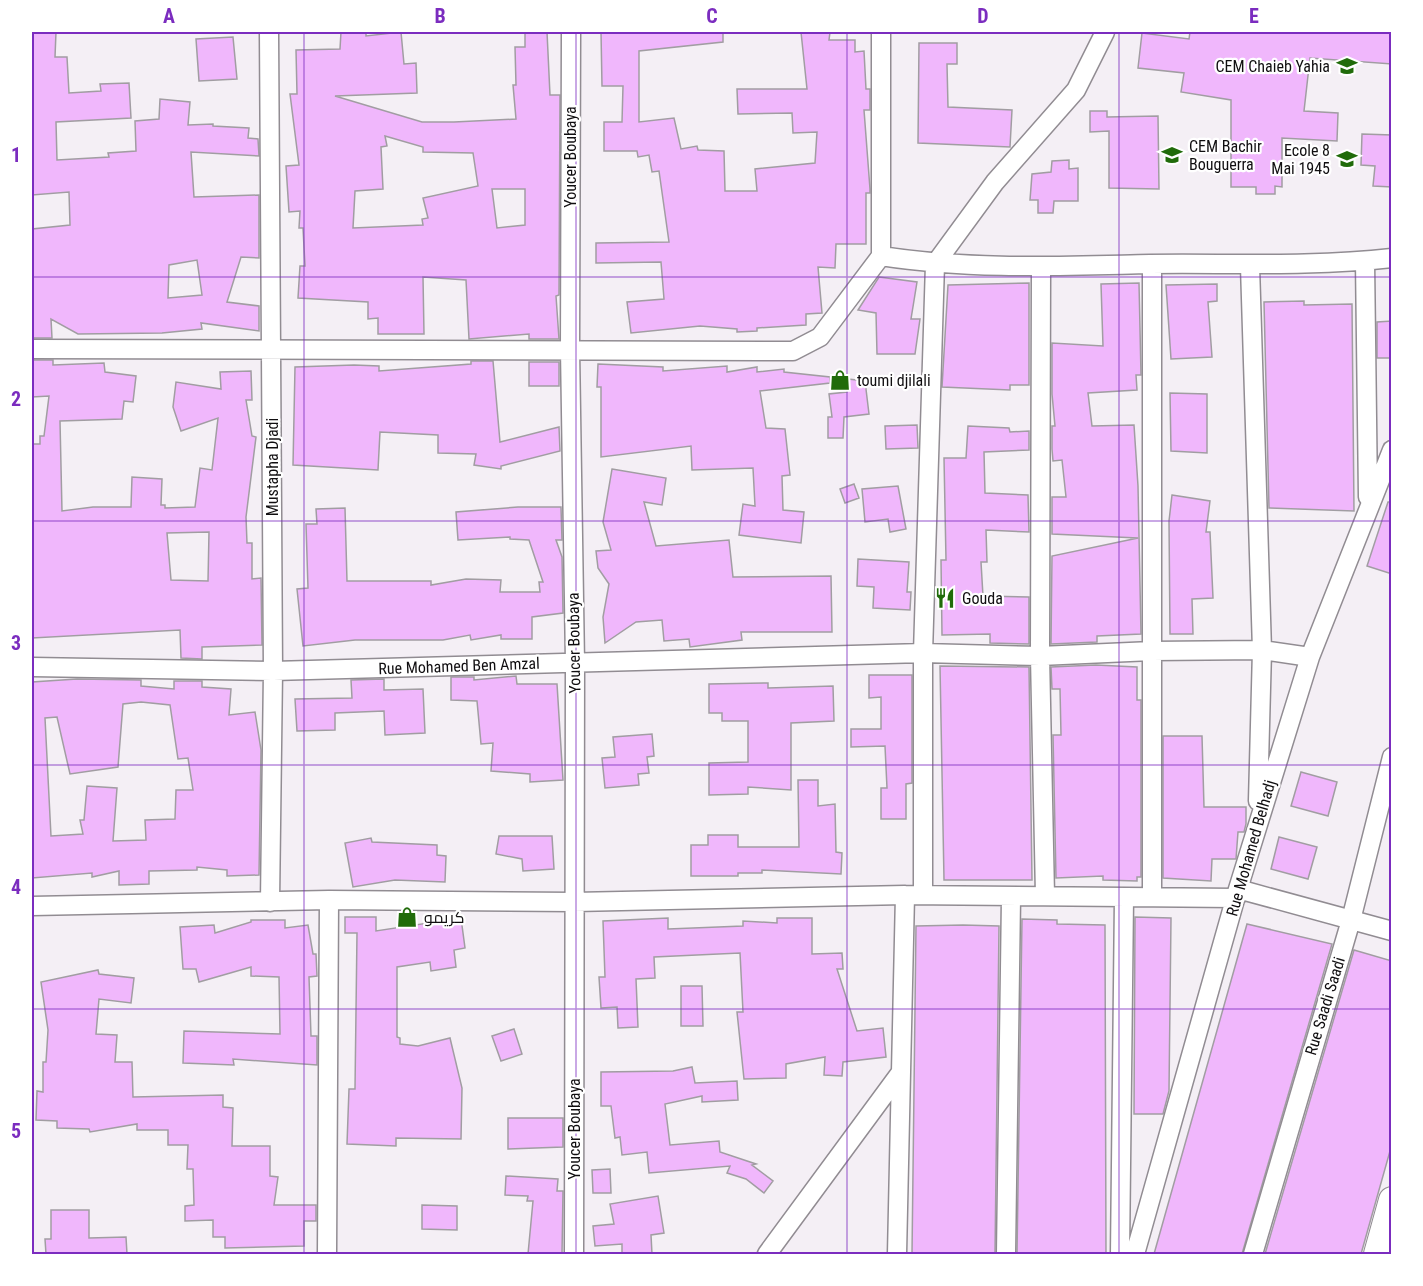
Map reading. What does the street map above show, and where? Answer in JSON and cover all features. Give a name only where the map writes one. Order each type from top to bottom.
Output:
[{"type":"street","name":"Mustapha Djadi","points":[[269,32],[273,671],[270,902]]},
{"type":"street","name":"Youcer Boubaya","points":[[571,32],[570,349],[575,663],[574,1254]]},
{"type":"street","points":[[32,349],[793,351],[820,337],[881,256],[881,32]]},
{"type":"street","points":[[897,1254],[901,1072],[914,895],[935,264],[994,182],[1076,90],[1105,32]]},
{"type":"street","points":[[881,256],[935,264],[1041,268],[1152,264],[1250,266],[1392,258]]},
{"type":"street","points":[[1365,261],[1368,504]]},
{"type":"street","points":[[1152,264],[1152,896]]},
{"type":"street","points":[[1250,266],[1262,650],[1258,822]]},
{"type":"street","points":[[1041,268],[1040,656],[1045,895]]},
{"type":"street","name":"Rue Mohamed Belhadj","points":[[1135,1254],[1237,893],[1310,657],[1368,504],[1392,450]]},
{"type":"street","name":"Rue Mohamed Ben Amzal","points":[[32,667],[273,671],[923,653],[1040,656],[1152,651],[1262,650],[1310,657]]},
{"type":"street","name":"Rue Saadi Saadi","points":[[1253,1254],[1351,920],[1392,757]]},
{"type":"street","points":[[32,906],[329,900],[574,902],[914,895],[1011,897],[1045,895],[1124,898],[1237,893],[1392,931]]},
{"type":"street","points":[[1006,1254],[1011,897]]},
{"type":"street","points":[[1120,1254],[1124,898]]},
{"type":"street","points":[[327,1254],[329,900]]},
{"type":"street","points":[[767,1254],[901,1072]]},
{"type":"street","points":[[1377,1254],[1392,1200]]},
{"type":"street","points":[[784,1231],[784,1254]]},
{"type":"building","points":[[32,32],[56,32],[55,57],[67,57],[69,93],[101,91],[100,84],[129,83],[131,118],[56,122],[57,160],[109,157],[108,153],[136,151],[135,121],[159,119],[160,99],[190,102],[188,125],[213,124],[213,126],[249,128],[248,138],[258,139],[259,156],[191,152],[194,197],[259,195],[259,258],[241,257],[227,302],[259,306],[259,331],[201,323],[202,329],[162,333],[78,334],[51,319],[52,338],[32,338],[32,229],[70,225],[69,192],[32,195]],"holes":[[[197,260],[202,295],[168,298],[169,265]]]},
{"type":"building","points":[[341,32],[366,32],[366,36],[401,32],[404,64],[416,63],[417,93],[335,96],[422,122],[516,119],[513,85],[516,85],[515,47],[525,47],[525,32],[547,32],[550,95],[560,95],[559,295],[556,296],[559,339],[529,339],[529,334],[469,339],[466,280],[423,277],[424,334],[378,334],[378,318],[368,319],[368,302],[298,298],[300,266],[305,266],[303,228],[299,228],[300,211],[289,212],[286,166],[299,165],[290,94],[297,94],[296,50],[340,49]],"holes":[[[385,136],[423,147],[423,152],[473,153],[478,186],[423,198],[428,218],[422,219],[423,225],[353,228],[355,191],[383,189],[381,147],[387,146]],[[492,189],[525,189],[525,225],[497,228]]]},
{"type":"building","points":[[601,32],[723,32],[723,42],[639,51],[639,122],[674,118],[681,149],[697,146],[698,150],[724,151],[725,191],[757,191],[755,169],[815,163],[817,132],[793,133],[792,113],[738,114],[737,89],[807,89],[801,32],[830,32],[829,40],[855,40],[855,52],[864,51],[866,89],[870,89],[870,110],[864,110],[870,189],[870,193],[866,193],[866,244],[836,244],[835,268],[818,267],[822,313],[806,314],[806,325],[757,328],[757,331],[737,332],[737,329],[700,326],[631,333],[627,302],[664,299],[661,262],[596,263],[596,243],[669,242],[659,171],[652,172],[649,155],[638,157],[637,151],[604,151],[604,122],[622,122],[623,86],[602,86]]},
{"type":"building","points":[[1190,32],[1392,32],[1392,64],[1310,58],[1304,111],[1338,113],[1337,141],[1282,138],[1282,187],[1275,186],[1275,194],[1256,194],[1256,187],[1231,187],[1231,100],[1181,92],[1184,73],[1138,68],[1142,33],[1189,39]]},
{"type":"building","points":[[233,37],[237,79],[199,81],[196,39]]},
{"type":"building","points":[[919,43],[957,43],[957,64],[947,64],[948,107],[1012,110],[1010,147],[918,143]]},
{"type":"building","points":[[1090,111],[1107,111],[1107,117],[1158,116],[1159,189],[1109,188],[1109,131],[1090,132]]},
{"type":"building","points":[[1362,134],[1392,135],[1392,187],[1373,186],[1375,166],[1361,165]]},
{"type":"building","points":[[1069,160],[1069,169],[1078,168],[1078,201],[1054,201],[1053,213],[1038,213],[1038,200],[1030,200],[1032,174],[1051,172],[1052,161]]},
{"type":"building","points":[[879,277],[917,282],[911,319],[920,319],[915,354],[877,354],[876,313],[858,310]]},
{"type":"building","points":[[1029,283],[1029,385],[1010,385],[1010,390],[942,387],[948,285]]},
{"type":"building","points":[[1139,283],[1141,375],[1136,375],[1137,390],[1088,393],[1092,426],[1134,425],[1138,486],[1141,634],[1097,636],[1097,642],[1051,644],[1052,556],[1138,538],[1052,534],[1052,497],[1066,497],[1062,460],[1053,461],[1052,426],[1055,426],[1052,394],[1052,343],[1103,346],[1101,284]]},
{"type":"building","points":[[1217,284],[1217,301],[1208,302],[1212,357],[1171,359],[1166,285]]},
{"type":"building","points":[[1304,301],[1304,305],[1352,304],[1354,511],[1269,508],[1264,302]]},
{"type":"building","points":[[1392,321],[1392,358],[1377,358],[1377,322]]},
{"type":"building","points":[[32,360],[53,360],[53,365],[104,363],[105,372],[136,376],[133,402],[124,401],[122,419],[60,421],[62,511],[93,507],[131,507],[132,477],[162,479],[161,505],[165,505],[165,508],[195,507],[200,468],[212,470],[218,418],[181,431],[173,407],[176,382],[221,389],[220,372],[251,371],[252,400],[246,400],[252,436],[256,437],[246,517],[247,543],[252,543],[252,579],[261,578],[262,645],[202,647],[202,659],[181,658],[180,630],[32,638],[32,444],[40,444],[40,436],[44,436],[49,396],[32,397]],"holes":[[[209,532],[208,581],[171,580],[167,533]]]},
{"type":"building","points":[[471,361],[493,361],[500,442],[559,427],[560,451],[501,466],[501,469],[474,465],[476,454],[438,453],[438,435],[380,432],[378,470],[293,465],[295,367],[379,366],[379,371],[471,364]]},
{"type":"building","points":[[529,362],[559,362],[559,386],[529,386]]},
{"type":"building","points":[[598,364],[663,367],[663,371],[727,366],[727,372],[757,367],[757,372],[784,369],[784,372],[830,377],[830,383],[760,391],[766,428],[785,429],[790,475],[782,476],[783,510],[804,512],[801,543],[739,535],[743,504],[755,506],[753,468],[692,470],[691,446],[601,457],[601,387],[597,387]]},
{"type":"building","points":[[848,379],[865,381],[869,414],[844,417],[843,438],[828,438],[828,417],[832,417],[829,394],[847,392]]},
{"type":"building","points":[[1170,393],[1207,394],[1207,453],[1171,451]]},
{"type":"building","points":[[917,425],[918,448],[886,449],[885,426]]},
{"type":"building","points":[[968,426],[1009,428],[1010,432],[1029,431],[1029,450],[984,452],[985,493],[1028,495],[1029,532],[986,530],[987,562],[981,562],[983,596],[1029,597],[1029,644],[990,643],[990,634],[942,635],[941,560],[946,560],[944,458],[966,458]]},
{"type":"building","points":[[612,469],[666,478],[662,505],[644,502],[656,546],[729,540],[733,577],[831,576],[832,632],[741,632],[742,640],[690,647],[689,639],[664,641],[662,620],[636,622],[605,643],[603,617],[609,584],[598,568],[596,551],[611,550],[603,522]]},
{"type":"building","points":[[854,484],[859,498],[845,503],[840,489]]},
{"type":"building","points":[[898,486],[906,529],[890,532],[888,519],[865,522],[862,489]]},
{"type":"building","points":[[1172,495],[1210,501],[1206,532],[1210,532],[1213,598],[1192,599],[1193,634],[1170,634],[1169,521]]},
{"type":"building","points":[[1388,502],[1392,502],[1392,574],[1367,566]]},
{"type":"building","points":[[518,507],[561,507],[562,540],[556,540],[562,557],[563,613],[532,617],[532,639],[501,639],[501,635],[471,640],[470,635],[443,640],[355,640],[303,646],[297,589],[308,588],[306,524],[317,524],[316,509],[345,508],[347,581],[431,581],[431,585],[466,579],[501,580],[500,592],[540,592],[539,582],[543,582],[529,540],[510,539],[510,537],[458,540],[456,512]]},
{"type":"building","points":[[858,559],[909,562],[907,592],[911,592],[910,610],[873,608],[874,587],[857,586]]},
{"type":"building","points":[[1096,665],[1137,667],[1137,700],[1141,700],[1141,877],[1137,877],[1137,881],[1103,880],[1103,876],[1056,878],[1053,735],[1061,735],[1060,689],[1052,689],[1051,667]]},
{"type":"building","points":[[940,666],[1029,667],[1032,880],[944,880]]},
{"type":"building","points":[[869,675],[912,675],[912,783],[906,784],[906,819],[881,819],[881,788],[887,788],[885,746],[851,747],[851,729],[881,729],[881,697],[869,698]]},
{"type":"building","points":[[516,676],[517,684],[557,684],[563,780],[530,782],[530,774],[491,771],[493,743],[481,744],[477,701],[451,700],[451,677],[474,677],[474,680]]},
{"type":"building","points":[[77,679],[141,680],[141,686],[174,689],[174,681],[202,681],[202,687],[231,689],[229,715],[255,712],[261,750],[259,875],[227,876],[227,870],[197,867],[197,870],[149,871],[149,884],[119,885],[119,871],[92,877],[92,873],[32,878],[32,682]],"holes":[[[141,702],[170,705],[178,759],[188,758],[193,790],[176,790],[175,819],[145,820],[146,840],[113,841],[117,788],[87,786],[84,820],[80,820],[83,834],[51,836],[45,718],[57,717],[70,774],[118,767],[123,704]]]},
{"type":"building","points":[[384,679],[384,690],[423,689],[425,733],[385,735],[384,711],[335,713],[335,730],[297,731],[295,699],[352,698],[351,680]]},
{"type":"building","points":[[768,683],[768,688],[833,686],[834,721],[791,723],[791,790],[748,787],[748,794],[709,795],[709,763],[748,762],[748,721],[722,721],[722,713],[709,713],[709,684]]},
{"type":"building","points":[[652,734],[654,756],[647,757],[649,773],[638,774],[639,785],[605,788],[602,758],[615,757],[613,737]]},
{"type":"building","points":[[1163,736],[1202,736],[1204,807],[1246,807],[1246,824],[1244,832],[1238,832],[1236,859],[1212,859],[1211,881],[1163,878]]},
{"type":"building","points":[[1301,772],[1337,782],[1328,816],[1291,806]]},
{"type":"building","points":[[798,780],[818,780],[818,806],[835,804],[836,852],[842,853],[841,874],[762,870],[762,873],[738,873],[738,876],[691,876],[691,845],[708,845],[708,835],[738,835],[738,847],[799,847]]},
{"type":"building","points":[[499,836],[552,836],[554,869],[523,871],[522,859],[496,854]]},
{"type":"building","points":[[1279,837],[1317,847],[1308,879],[1271,869]]},
{"type":"building","points":[[371,838],[372,842],[437,845],[437,855],[446,856],[445,882],[395,880],[353,887],[345,843]]},
{"type":"building","points":[[345,917],[376,917],[376,931],[461,918],[465,948],[454,950],[456,967],[431,971],[430,962],[397,967],[397,1037],[400,1038],[400,1044],[418,1046],[450,1038],[462,1088],[461,1139],[396,1138],[396,1146],[347,1144],[349,1089],[355,1089],[357,933],[345,933]]},
{"type":"building","points":[[1135,917],[1171,918],[1169,1091],[1163,1114],[1134,1114]]},
{"type":"building","points":[[668,918],[668,929],[743,926],[743,921],[777,923],[777,918],[812,918],[812,954],[842,953],[843,969],[837,969],[857,1031],[883,1028],[886,1057],[843,1062],[842,1076],[824,1075],[825,1057],[786,1064],[786,1078],[744,1079],[737,1012],[743,1012],[740,953],[654,957],[655,978],[636,979],[638,1027],[618,1028],[617,1007],[601,1008],[599,977],[605,977],[603,921]]},
{"type":"building","points":[[1022,919],[1057,920],[1057,924],[1105,925],[1106,1254],[1017,1254]]},
{"type":"building","points":[[251,920],[285,920],[285,928],[308,925],[313,954],[316,954],[317,976],[309,977],[311,1036],[317,1036],[317,1065],[233,1059],[234,1065],[183,1063],[184,1031],[280,1034],[279,977],[251,976],[251,967],[199,982],[196,969],[183,969],[180,927],[214,925],[215,933],[251,922]]},
{"type":"building","points":[[1247,924],[1332,944],[1242,1254],[1154,1254]]},
{"type":"building","points":[[916,926],[999,926],[995,1254],[912,1254]]},
{"type":"building","points":[[1354,950],[1392,961],[1392,1144],[1361,1254],[1265,1254]]},
{"type":"building","points":[[98,970],[99,974],[134,978],[131,1003],[99,999],[96,1034],[117,1035],[115,1062],[132,1062],[133,1097],[223,1095],[223,1107],[233,1108],[232,1146],[270,1146],[270,1176],[278,1177],[274,1205],[316,1205],[316,1221],[304,1221],[304,1246],[225,1248],[225,1237],[213,1237],[213,1220],[185,1221],[185,1206],[194,1205],[193,1169],[187,1169],[188,1145],[168,1145],[168,1130],[137,1130],[137,1124],[90,1132],[89,1129],[57,1128],[57,1121],[36,1120],[37,1091],[43,1092],[43,1062],[46,1062],[48,1030],[41,982]]},
{"type":"building","points":[[681,986],[702,986],[703,1026],[681,1026]]},
{"type":"building","points":[[514,1029],[522,1054],[501,1061],[492,1036]]},
{"type":"building","points":[[692,1067],[695,1083],[737,1081],[738,1100],[702,1102],[702,1096],[665,1104],[670,1145],[719,1141],[720,1152],[756,1164],[752,1165],[773,1181],[764,1193],[746,1179],[727,1173],[730,1166],[649,1173],[647,1152],[622,1155],[620,1137],[615,1138],[611,1106],[601,1106],[601,1072],[673,1071]]},
{"type":"building","points":[[508,1118],[563,1118],[563,1147],[508,1149]]},
{"type":"building","points":[[610,1169],[611,1193],[593,1193],[592,1170]]},
{"type":"building","points":[[506,1176],[558,1179],[557,1191],[563,1191],[562,1254],[528,1254],[533,1201],[527,1201],[528,1196],[505,1195]]},
{"type":"building","points":[[658,1196],[664,1233],[651,1235],[652,1254],[622,1254],[622,1244],[595,1246],[593,1226],[614,1224],[610,1204]]},
{"type":"building","points":[[422,1205],[457,1206],[457,1230],[422,1229]]},
{"type":"building","points":[[51,1210],[89,1210],[89,1238],[126,1237],[127,1254],[46,1254],[45,1239],[51,1239]]},
{"type":"place","name":"CEM Chaieb Yahia","points":[[1347,66]]},
{"type":"place","name":"CEM Bachir Bouguerra","points":[[1172,155]]},
{"type":"place","name":"Ecole 8 Mai 1945","points":[[1347,159]]},
{"type":"place","name":"toumi djilali","points":[[840,380]]},
{"type":"place","name":"Gouda","points":[[945,598]]},
{"type":"place","name":"كريمو","points":[[407,917]]}]
